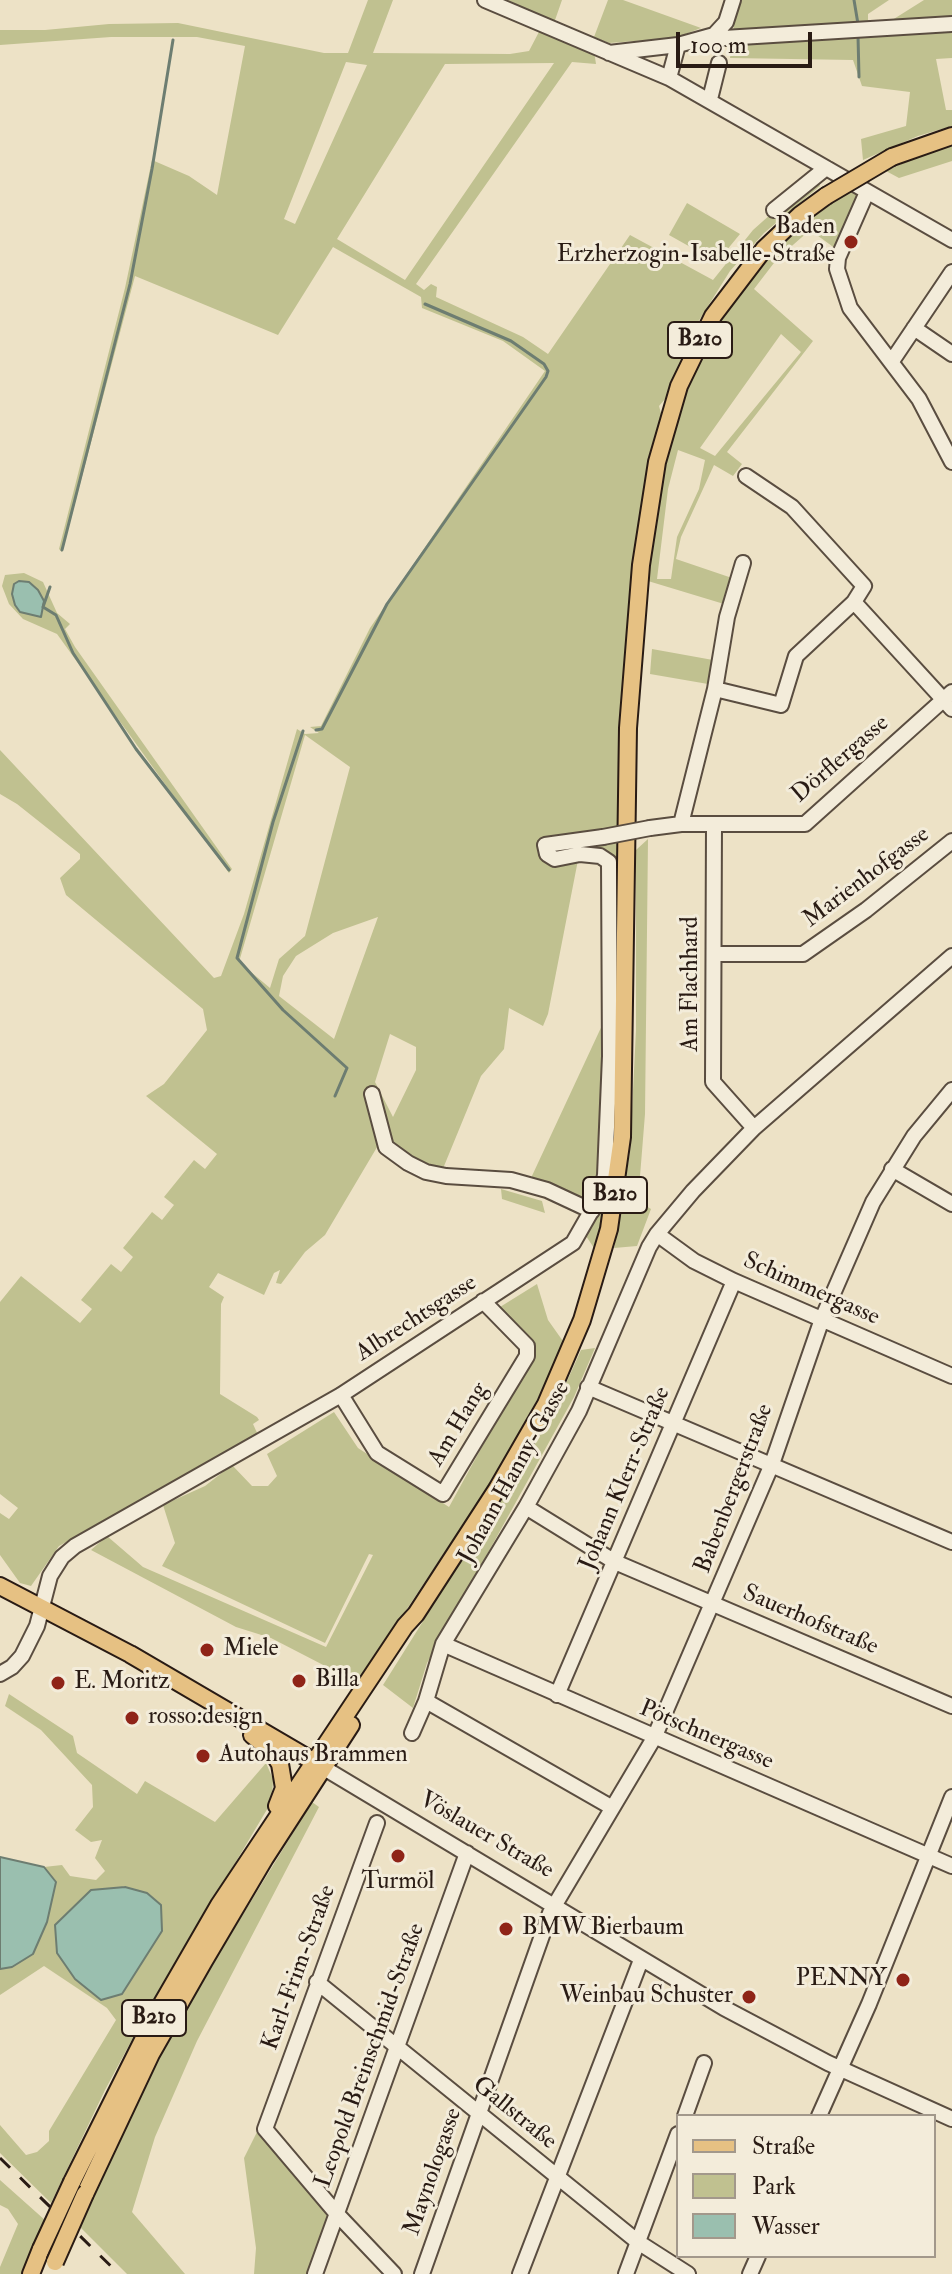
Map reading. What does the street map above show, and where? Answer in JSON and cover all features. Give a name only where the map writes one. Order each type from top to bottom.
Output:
[{"type":"main road","name":"B210","points":[[52,2268],[151,2054],[319,1765],[405,1626],[416,1614],[497,1489],[546,1404],[582,1320],[609,1229],[624,1107],[625,823],[633,650],[646,524],[663,435],[689,362],[720,305],[764,249],[800,215],[892,157],[952,136]]},
{"type":"main road","name":"Vöslauer Straße","points":[[0,1586],[130,1654],[319,1765]]},
{"type":"main road","name":"B210","points":[[31,2274],[72,2182],[156,2014],[280,1801],[284,1788],[283,1775],[272,1751],[245,1730],[232,1714]]},
{"type":"main road","name":"B210","points":[[248,1860],[319,1765]]},
{"type":"street","points":[[485,0],[669,78],[710,99],[952,240]]},
{"type":"street","points":[[608,53],[678,45],[714,35],[726,22],[733,0]]},
{"type":"street","points":[[714,35],[724,38],[952,24]]},
{"type":"street","points":[[669,78],[678,45]]},
{"type":"street","points":[[710,99],[719,63]]},
{"type":"street","points":[[774,210],[826,168]]},
{"type":"street","points":[[867,192],[838,258],[837,269],[850,308],[919,399],[952,462]]},
{"type":"street","points":[[892,361],[952,272]]},
{"type":"street","points":[[914,328],[952,354]]},
{"type":"street","points":[[715,689],[781,705],[796,656],[854,602],[864,586],[792,507],[746,476]]},
{"type":"street","points":[[681,824],[715,689],[727,617],[743,563]]},
{"type":"street","points":[[854,602],[949,700]]},
{"type":"street","name":"Dörflergasse","points":[[603,837],[681,824],[805,824],[949,700]]},
{"type":"street","name":"Am Flachhard","points":[[714,825],[713,1082],[754,1128]]},
{"type":"street","name":"Albrechtsgasse","points":[[0,1674],[22,1656],[37,1626],[50,1576],[62,1557],[75,1546],[341,1395],[573,1243],[601,1194],[605,1175],[609,862],[600,856],[580,854],[555,859],[547,854],[545,845],[603,837]]},
{"type":"street","name":"Marienhofgasse","points":[[714,954],[803,954],[866,910],[952,841]]},
{"type":"street","points":[[657,1234],[693,1191],[754,1128],[952,956]]},
{"type":"street","name":"Babenbergerstraße","points":[[554,1904],[654,1738],[772,1464],[822,1319],[873,1202],[914,1136],[952,1090]]},
{"type":"street","points":[[372,1094],[386,1147],[408,1163],[426,1172],[446,1176],[511,1180],[547,1190],[592,1211]]},
{"type":"street","points":[[892,1169],[952,1204]]},
{"type":"street","name":"Schimmergasse","points":[[657,1234],[694,1261],[734,1281],[952,1376]]},
{"type":"street","name":"Johann Hanny-Gasse","points":[[412,1733],[426,1701],[443,1644],[526,1507],[579,1411],[657,1234]]},
{"type":"street","name":"Johann Klerr-Straße","points":[[557,1695],[734,1281]]},
{"type":"street","name":"Am Hang","points":[[341,1395],[377,1453],[443,1494],[527,1356],[527,1346],[483,1301]]},
{"type":"street","points":[[588,1387],[952,1542]]},
{"type":"street","name":"Sauerhofstraße","points":[[526,1507],[615,1562],[952,1706]]},
{"type":"street","name":"Pötschnergasse","points":[[443,1644],[952,1866]]},
{"type":"street","points":[[426,1701],[611,1807]]},
{"type":"street","name":"Vöslauer Straße","points":[[319,1765],[724,2008],[840,2069],[952,2119]]},
{"type":"street","points":[[820,2114],[869,2004],[952,1797]]},
{"type":"street","name":"Karl-Frim-Straße","points":[[337,2214],[265,2129],[377,1823]]},
{"type":"street","name":"Leopold Breinschmid-Straße","points":[[315,2274],[467,1853]]},
{"type":"street","name":"Maynologasse","points":[[422,2274],[554,1904]]},
{"type":"street","points":[[520,2274],[641,1960]]},
{"type":"street","name":"Gallstraße","points":[[317,1982],[638,2242],[688,2274]]},
{"type":"street","points":[[686,2114],[704,2063]]},
{"type":"street","points":[[626,2274],[676,2139]]},
{"type":"street","points":[[337,2214],[394,2274]]},
{"type":"green space","points":[[368,0],[393,0],[373,53],[510,54],[529,51],[541,28],[594,51],[596,64],[572,62],[416,284],[424,290],[431,284],[437,287],[436,297],[523,337],[548,354],[630,235],[713,280],[753,230],[790,197],[817,178],[820,186],[764,233],[730,271],[693,330],[666,398],[659,406],[662,417],[644,500],[617,1123],[606,1208],[594,1248],[584,1233],[598,1205],[531,1178],[605,1019],[602,862],[578,860],[548,1014],[543,1026],[509,1008],[504,1049],[481,1076],[442,1171],[405,1157],[386,1132],[325,1235],[305,1252],[281,1284],[276,1283],[280,1270],[274,1273],[264,1295],[218,1273],[209,1287],[224,1297],[221,1304],[220,1394],[257,1417],[259,1420],[253,1424],[258,1435],[59,1546],[31,1586],[20,1583],[0,1555],[0,1513],[9,1519],[18,1508],[0,1494],[0,1302],[21,1276],[80,1323],[92,1309],[81,1300],[111,1264],[121,1272],[133,1257],[123,1248],[152,1212],[162,1220],[174,1205],[164,1197],[194,1160],[205,1169],[217,1154],[146,1096],[164,1084],[207,1030],[203,1009],[66,895],[60,878],[80,859],[80,854],[0,794],[0,750],[214,978],[221,976],[244,914],[297,729],[305,734],[319,733],[310,727],[321,726],[370,628],[545,371],[503,341],[422,308],[421,297],[333,247],[278,335],[135,276],[62,552],[59,549],[125,288],[152,160],[189,176],[217,195],[245,46],[197,37],[111,37],[0,45],[0,30],[178,23],[324,53],[348,53]],"holes":[[[346,62],[367,65],[295,224],[284,219]],[[554,63],[405,280],[337,239],[445,64]],[[305,735],[350,767],[305,936],[279,959],[270,988],[239,962]],[[378,917],[334,1039],[279,996],[283,976],[296,956],[333,933]],[[390,1034],[416,1047],[416,1070],[393,1117],[375,1082]]]},
{"type":"green space","points":[[508,0],[562,0],[554,23]]},
{"type":"green space","points":[[608,0],[623,0],[701,28],[675,38],[609,43],[594,37]]},
{"type":"green space","points":[[737,0],[889,0],[868,14],[868,20],[889,22],[924,0],[952,0],[952,58],[936,59],[946,110],[952,110],[952,126],[918,136],[863,160],[861,139],[906,126],[910,92],[862,86],[853,60],[730,58]]},
{"type":"green space","points":[[952,146],[952,161],[899,178],[886,171],[919,156]]},
{"type":"green space","points":[[849,191],[856,195],[856,203],[836,249],[810,230],[777,259],[754,289],[813,341],[727,452],[742,464],[733,476],[714,465],[681,537],[676,559],[732,578],[724,604],[648,581],[664,462],[690,380],[705,346],[753,274],[794,231]],"holes":[[[781,334],[801,352],[715,456],[700,448]],[[678,450],[705,460],[699,489],[677,537],[671,579],[657,579],[668,489]]]},
{"type":"green space","points":[[687,203],[740,234],[717,262],[669,235]]},
{"type":"green space","points":[[24,573],[43,582],[57,613],[70,624],[65,629],[75,647],[232,869],[229,873],[57,634],[23,619],[9,604],[2,586],[5,575]]},
{"type":"green space","points":[[652,649],[713,660],[708,684],[650,674]]},
{"type":"green space","points":[[648,839],[645,1114],[638,1201],[651,1209],[637,1246],[614,1248],[630,1152],[636,1030],[636,850]]},
{"type":"green space","points":[[501,1189],[542,1201],[545,1213],[502,1199]]},
{"type":"green space","points":[[537,1284],[548,1320],[565,1344],[494,1478],[360,1684],[271,1638],[236,1627],[91,1550],[107,1536],[143,1567],[326,1647],[373,1555],[369,1554],[325,1643],[162,1566],[175,1543],[163,1505],[205,1486],[232,1465],[252,1486],[268,1486],[277,1476],[267,1454],[334,1412],[358,1448],[449,1507],[535,1350],[500,1307]]},
{"type":"green space","points":[[595,1348],[574,1397],[427,1663],[413,1708],[383,1685],[550,1419],[581,1350]]},
{"type":"green space","points":[[9,1694],[73,1736],[77,1753],[137,1794],[145,1781],[215,1822],[266,1763],[273,1779],[272,1801],[149,2008],[105,2090],[51,2203],[0,2153],[0,2125],[26,2155],[37,2152],[49,2141],[49,2131],[116,2020],[107,2008],[44,1966],[0,1995],[0,1969],[12,1967],[55,1882],[44,1867],[62,1865],[70,1876],[96,1880],[105,1871],[95,1858],[102,1840],[91,1842],[75,1830],[93,1807],[92,1785],[41,1730],[5,1706]],"holes":[[[125,1887],[55,1925],[91,1890]]]},
{"type":"green space","points":[[312,1802],[319,1807],[197,2041],[155,2137],[132,2212],[185,2274],[127,2274],[79,2226],[175,2025]]},
{"type":"green space","points":[[257,2132],[330,2216],[308,2274],[254,2274],[256,2248],[244,2158]]},
{"type":"green space","points":[[0,2180],[46,2221],[22,2274],[0,2274],[18,2224],[8,2209],[0,2205]]},
{"type":"water","points":[[29,582],[38,590],[44,601],[41,617],[20,612],[15,605],[12,594],[14,584]]},
{"type":"water","points":[[0,1857],[44,1867],[56,1882],[47,1922],[33,1954],[12,1967],[0,1969]]},
{"type":"water","points":[[125,1887],[147,1893],[161,1905],[162,1931],[122,1994],[101,2000],[75,1979],[57,1953],[55,1925],[91,1890]]},
{"type":"waterway","points":[[854,0],[858,24]]},
{"type":"waterway","points":[[858,36],[859,77]]},
{"type":"waterway","points":[[62,550],[130,284],[173,40]]},
{"type":"waterway","points":[[316,730],[322,729],[387,604],[548,371],[544,364],[511,341],[425,304]]},
{"type":"waterway","points":[[50,587],[43,607],[56,615],[73,653],[136,749],[229,870]]},
{"type":"waterway","points":[[303,731],[273,822],[237,958],[283,1010],[347,1068],[335,1096]]},
{"type":"railway","points":[[0,2158],[119,2274]]},
{"type":"place","name":"Baden Erzherzogin-Isabelle-Straße","points":[[851,242]]},
{"type":"place","name":"Miele","points":[[207,1650]]},
{"type":"place","name":"Billa","points":[[299,1681]]},
{"type":"place","name":"E. Moritz","points":[[58,1683]]},
{"type":"place","name":"rosso:design","points":[[132,1718]]},
{"type":"place","name":"Autohaus Brammen","points":[[203,1756]]},
{"type":"place","name":"Turmöl","points":[[398,1856]]},
{"type":"place","name":"BMW Bierbaum","points":[[506,1929]]},
{"type":"place","name":"PENNY","points":[[903,1980]]},
{"type":"place","name":"Weinbau Schuster","points":[[749,1997]]}]
